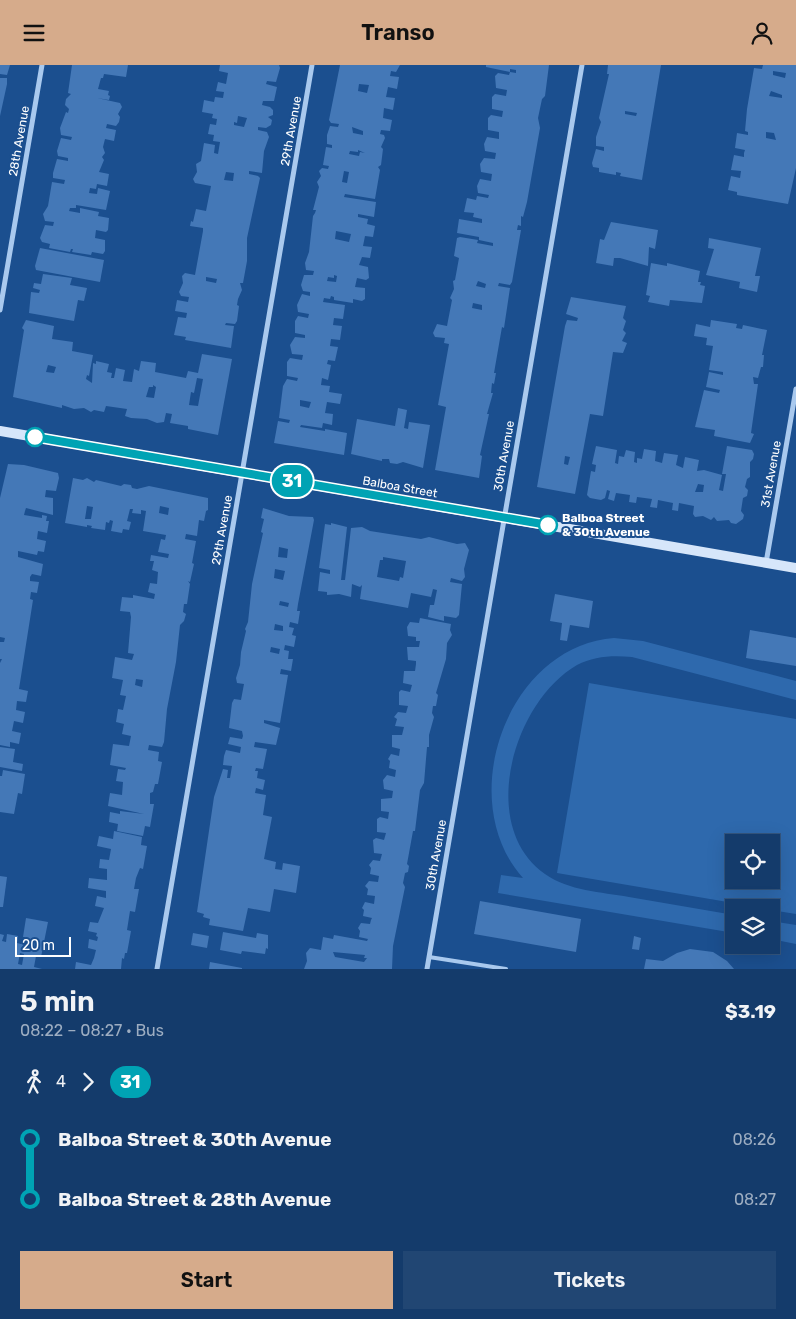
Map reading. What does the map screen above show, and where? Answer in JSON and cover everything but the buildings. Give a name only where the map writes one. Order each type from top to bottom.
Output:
[{"type":"street","name":"28th Avenue","points":[[0,310],[42,65]]},
{"type":"street","name":"29th Avenue","points":[[157,969],[312,65]]},
{"type":"street","name":"30th Avenue","points":[[427,969],[582,65]]},
{"type":"street","name":"31st Avenue","points":[[766,563],[796,389]]},
{"type":"street","name":"Balboa Street","points":[[0,431],[796,568]]},
{"type":"lane","points":[[429,957],[506,969]]},
{"type":"shaded area","points":[[614,638],[643,641],[796,681],[796,700],[632,657],[604,657],[583,662],[554,683],[535,707],[521,735],[512,765],[508,797],[512,826],[524,853],[545,874],[564,884],[586,890],[725,913],[725,931],[498,893],[501,875],[523,878],[502,846],[493,809],[493,770],[502,732],[520,697],[545,668],[576,647]]},
{"type":"shaded area","points":[[589,683],[796,719],[796,914],[780,911],[780,899],[725,899],[725,902],[557,873]]},
{"type":"shaded area","points":[[780,922],[796,925],[796,944],[780,941]]},
{"type":"bus line","name":"31","points":[[35,437],[548,525]]},
{"type":"place","name":"Balboa Street & 30th Avenue","points":[[548,525]]}]
